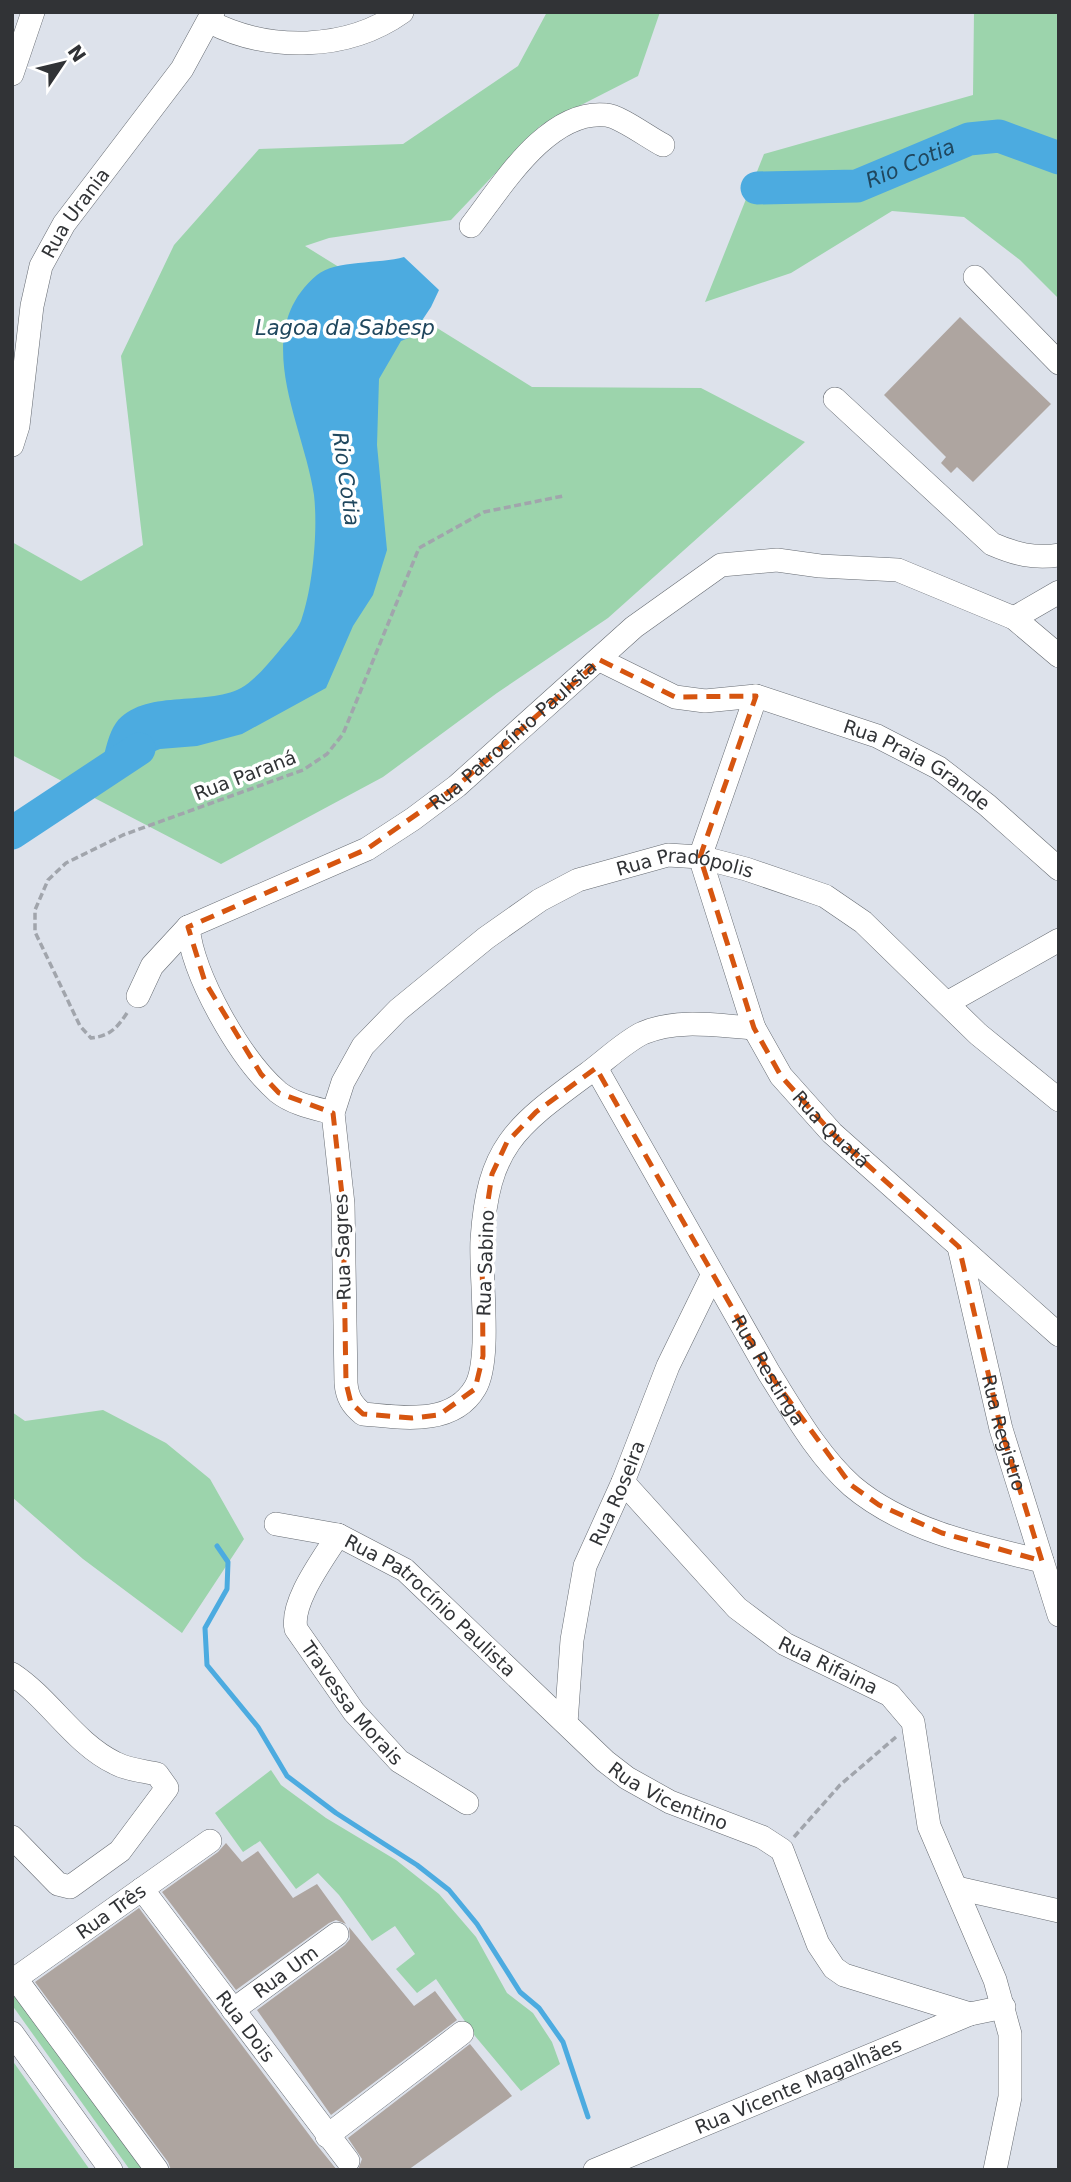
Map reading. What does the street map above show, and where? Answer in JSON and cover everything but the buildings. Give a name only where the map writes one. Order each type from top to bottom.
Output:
[{"type":"street","points":[[12,74],[33,12]]},
{"type":"street","points":[[211,17],[234,34],[265,41],[333,40],[360,36],[402,12]]},
{"type":"street","name":"Rua Urania","points":[[12,445],[18,426],[32,306],[41,266],[64,224],[182,69],[211,17]]},
{"type":"street","points":[[471,226],[523,160],[551,131],[567,122],[608,114],[663,145]]},
{"type":"street","points":[[975,277],[1059,363]]},
{"type":"street","points":[[835,399],[992,544],[1035,558],[1059,555]]},
{"type":"street","name":"Rua Patrocínio Paulista","points":[[188,927],[367,849],[457,786],[634,627],[722,565],[777,560],[820,566],[898,570],[1014,618],[1059,656]]},
{"type":"street","points":[[1014,618],[1059,592]]},
{"type":"street","name":"Rua Praia Grande","points":[[600,660],[675,697],[705,701],[756,696],[877,736],[939,768],[987,804],[1059,869]]},
{"type":"street","points":[[699,857],[756,696]]},
{"type":"street","name":"Rua Pradópolis","points":[[333,1113],[343,1082],[363,1046],[398,1010],[486,938],[540,900],[578,880],[641,860],[668,855],[699,857],[825,896],[863,922],[978,1034],[1059,1100]]},
{"type":"street","name":"Rua Quatá","points":[[699,857],[754,1028],[781,1076],[832,1133],[1059,1335]]},
{"type":"street","points":[[138,996],[152,966],[188,927]]},
{"type":"street","points":[[188,927],[193,956],[205,982],[238,1043],[261,1074],[279,1093],[302,1105],[333,1113]]},
{"type":"street","points":[[947,1003],[1059,940]]},
{"type":"street","name":"Rua Sabino","points":[[346,1383],[351,1403],[363,1414],[412,1418],[439,1415],[462,1403],[475,1389],[483,1356],[482,1241],[492,1174],[507,1142],[536,1112],[643,1033],[682,1024],[754,1028]]},
{"type":"street","name":"Rua Restinga","points":[[596,1068],[712,1276],[796,1417],[851,1485],[879,1505],[942,1533],[1042,1561]]},
{"type":"street","name":"Rua Sagres","points":[[333,1113],[343,1204],[346,1383]]},
{"type":"street","name":"Rua Registro","points":[[959,1247],[1001,1429],[1059,1615]]},
{"type":"street","name":"Rua Roseira","points":[[566,1723],[579,1585],[668,1366],[712,1276]]},
{"type":"street","name":"Rua Rifaina","points":[[623,1482],[737,1608],[785,1644],[890,1695],[913,1722]]},
{"type":"street","name":"Rua Patrocínio Paulista","points":[[276,1524],[338,1535],[405,1570],[566,1723]]},
{"type":"street","name":"Travessa Morais","points":[[338,1535],[305,1592],[294,1619],[296,1629],[354,1712],[399,1762],[467,1803]]},
{"type":"street","points":[[12,1675],[54,1710],[86,1744],[115,1763],[158,1774],[167,1788],[120,1851],[69,1887],[58,1884],[12,1837]]},
{"type":"street","points":[[913,1722],[929,1826],[957,1888],[1004,2007],[1010,2034],[1010,2097],[995,2170]]},
{"type":"street","name":"Rua Vicentino","points":[[566,1723],[605,1762],[648,1791],[762,1837],[782,1850]]},
{"type":"street","name":"Rua Três","points":[[14,1980],[210,1841]]},
{"type":"street","points":[[782,1850],[818,1944],[834,1968],[844,1975],[970,2014]]},
{"type":"street","points":[[957,1888],[1059,1911]]},
{"type":"street","name":"Rua Dois","points":[[142,1889],[348,2161]]},
{"type":"street","name":"Rua Um","points":[[233,2010],[337,1934]]},
{"type":"street","points":[[14,1980],[156,2170]]},
{"type":"street","name":"Rua Vicente Magalhães","points":[[595,2170],[970,2014],[1004,2007]]},
{"type":"street","points":[[12,2033],[111,2170]]},
{"type":"street","points":[[327,2136],[462,2033]]},
{"type":"path","name":"Rua Paraná","points":[[138,996],[115,1030],[105,1037],[91,1038],[80,1026],[35,932],[35,910],[48,880],[66,863],[123,835],[303,770],[327,754],[343,734],[419,548],[484,512],[563,496]]},
{"type":"path","points":[[782,1850],[840,1785],[913,1722]]},
{"type":"highlighted area","points":[[600,660],[675,697],[756,696],[700,857],[754,1028],[781,1076],[832,1133],[959,1247],[1001,1429],[1042,1561],[942,1533],[879,1505],[851,1485],[769,1373],[596,1068],[536,1112],[507,1142],[492,1174],[482,1241],[483,1356],[475,1389],[439,1415],[412,1418],[363,1414],[351,1403],[346,1383],[343,1204],[333,1113],[279,1093],[261,1074],[205,982],[188,927],[367,849],[457,786]]},
{"type":"green space","points":[[547,12],[660,12],[638,76],[540,126],[451,220],[329,238],[305,246],[532,387],[701,388],[805,442],[608,618],[497,693],[383,777],[221,864],[12,755],[12,542],[81,581],[143,545],[121,356],[174,245],[259,149],[403,144],[518,66]]},
{"type":"green space","points":[[974,12],[1059,12],[1059,299],[1020,260],[964,217],[892,211],[791,273],[705,302],[764,154],[973,95]]},
{"type":"green space","points":[[103,1410],[166,1443],[210,1479],[244,1539],[182,1633],[83,1559],[12,1497],[12,1412],[25,1421]]},
{"type":"green space","points":[[271,1770],[281,1785],[326,1818],[396,1860],[439,1894],[476,1937],[507,1993],[533,2013],[552,2042],[560,2064],[521,2091],[475,2036],[436,1979],[417,1993],[396,1969],[415,1954],[395,1926],[372,1941],[339,1895],[318,1873],[296,1889],[260,1841],[243,1852],[215,1813]]},
{"type":"green space","points":[[12,1993],[150,2170],[130,2170],[12,2005]]},
{"type":"green space","points":[[12,2060],[90,2170],[12,2170]]},
{"type":"water","name":"Lagoa da Sabesp","points":[[404,257],[439,290],[411,337],[401,341],[379,379],[377,445],[387,550],[373,595],[353,626],[326,688],[242,734],[197,746],[160,749],[99,774],[113,728],[128,712],[142,705],[210,697],[241,688],[266,666],[299,625],[311,575],[315,509],[308,468],[286,380],[283,352],[286,324],[297,298],[317,275],[325,270]]},
{"type":"waterway","name":"Rio Cotia","points":[[757,188],[857,186],[969,139],[999,136],[1059,158]]},
{"type":"waterway","name":"Rio Cotia","points":[[12,833],[139,749]]},
{"type":"waterway","points":[[217,1546],[228,1562],[227,1589],[205,1628],[207,1665],[258,1727],[287,1776],[449,1890],[477,1924],[520,1992],[539,2008],[563,2042],[588,2117]]}]
